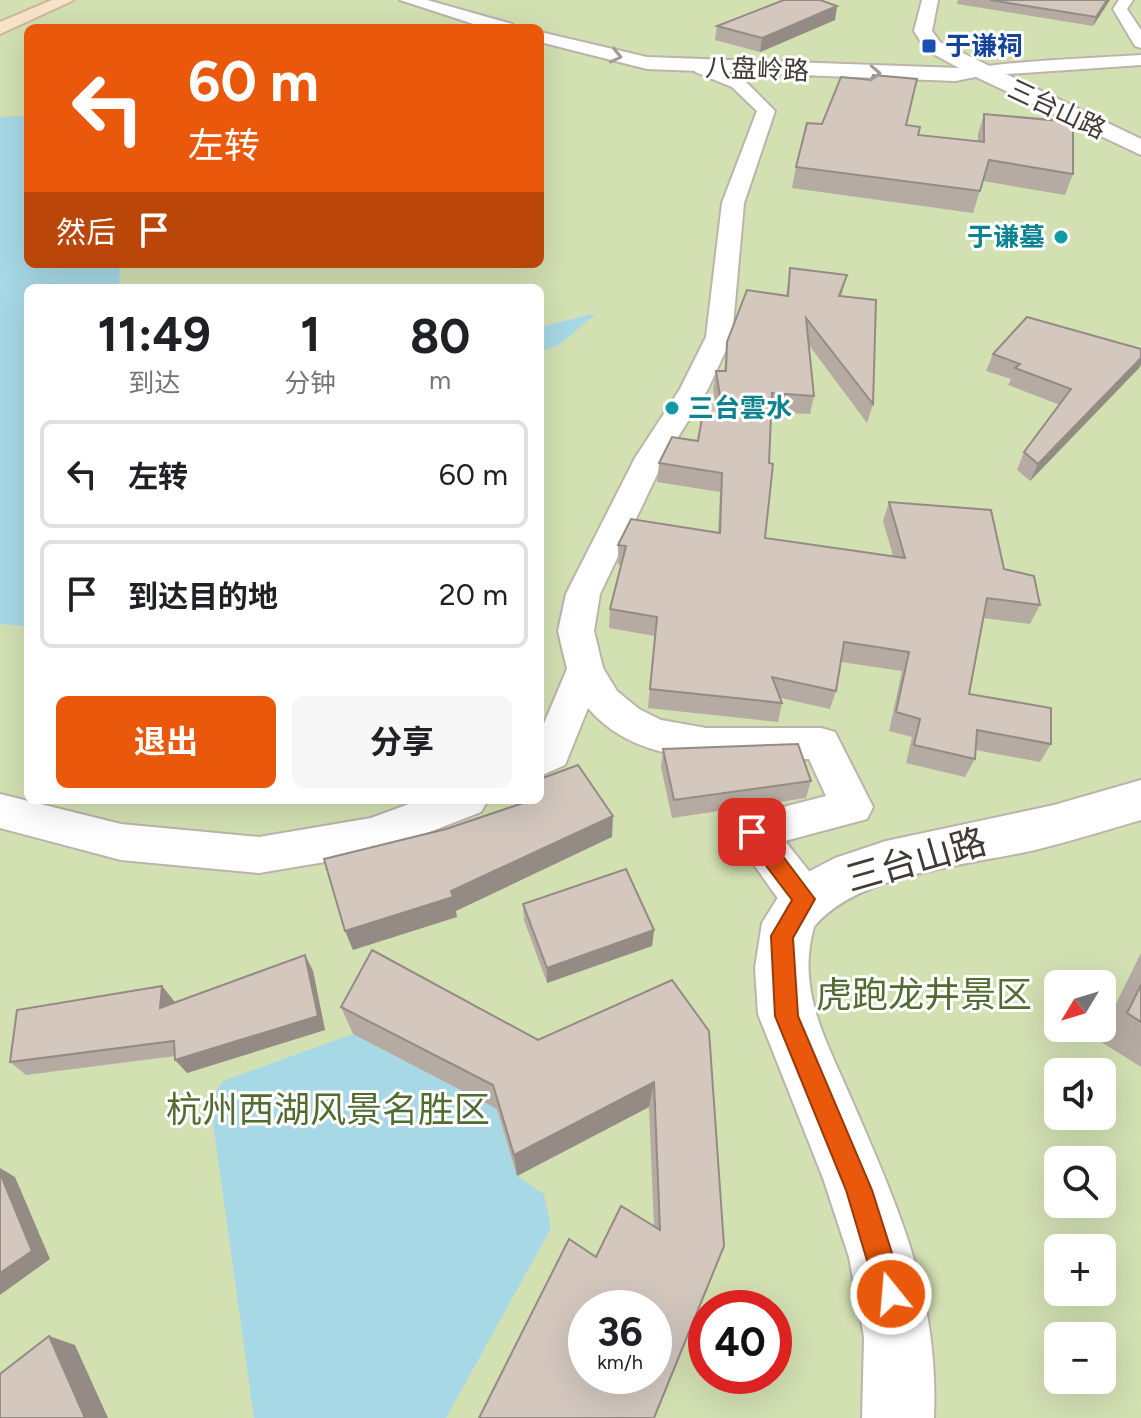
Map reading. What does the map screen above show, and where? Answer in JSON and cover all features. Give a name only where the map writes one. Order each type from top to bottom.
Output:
[{"type":"main road","points":[[0,29],[75,3]]},
{"type":"main road","points":[[39,24],[75,3]]},
{"type":"main road","points":[[0,42],[24,32]]},
{"type":"street","points":[[408,0],[492,24]]},
{"type":"street","name":"三台山路","points":[[930,0],[923,31],[942,52],[1141,148]]},
{"type":"street","points":[[1126,0],[1120,9],[1141,43]]},
{"type":"street","name":"八盘岭路","points":[[544,38],[647,63],[701,68],[955,75],[977,71]]},
{"type":"street","points":[[977,71],[996,67],[1047,68],[1141,60]]},
{"type":"street","points":[[701,68],[734,79],[754,92],[766,111],[733,203],[719,337],[694,389],[650,458],[583,594],[576,631],[585,669],[604,701],[639,728],[679,742],[821,743],[852,807],[752,832],[804,899],[782,936],[786,1016],[859,1190],[891,1294],[903,1382],[898,1418]]},
{"type":"street","points":[[544,758],[551,754],[585,669]]},
{"type":"street","name":"三台山路","points":[[804,899],[847,875],[971,842],[1053,826],[1141,800]]},
{"type":"street","points":[[0,811],[121,842],[259,855],[373,836],[457,804]]},
{"type":"green space","name":"杭州西湖风景名胜区","points":[[0,0],[1141,0],[1141,1418],[0,1418]]},
{"type":"water","points":[[24,116],[24,268],[120,268],[119,284],[24,284],[24,626],[0,624],[0,117]]},
{"type":"water","points":[[597,313],[560,344],[544,350],[544,326]]},
{"type":"water","points":[[353,1034],[497,1109],[517,1176],[544,1194],[551,1228],[446,1418],[254,1418],[210,1101],[223,1081]]},
{"type":"building","points":[[784,0],[820,0],[837,6],[762,38],[717,26]]},
{"type":"building","points":[[990,0],[1107,0],[1096,17]]},
{"type":"building","points":[[873,75],[917,79],[906,125],[920,127],[918,135],[984,142],[984,114],[1073,122],[1073,174],[989,160],[980,191],[796,167],[807,123],[822,124],[841,77],[871,80]]},
{"type":"building","points":[[790,268],[847,275],[839,296],[876,300],[873,404],[806,318],[814,396],[772,393],[769,463],[773,464],[765,538],[905,558],[889,502],[991,510],[1004,569],[1034,576],[1040,605],[987,598],[969,694],[1051,708],[1051,744],[977,730],[975,759],[914,745],[920,719],[896,712],[909,652],[844,642],[836,691],[772,677],[782,703],[650,689],[657,617],[610,609],[626,546],[618,545],[631,519],[720,533],[722,473],[659,463],[672,437],[698,441],[705,401],[721,402],[716,371],[726,371],[727,342],[747,290],[788,296]]},
{"type":"building","points":[[1027,317],[1141,349],[1141,358],[1038,464],[1024,452],[1071,389],[1015,368],[1020,364],[993,354]]},
{"type":"building","points":[[798,744],[811,781],[674,800],[663,749]]},
{"type":"building","points":[[578,765],[613,816],[451,891],[453,897],[345,931],[324,859],[446,829],[520,804],[544,804],[544,778]]},
{"type":"building","points":[[626,869],[654,930],[547,968],[523,904]]},
{"type":"building","points":[[372,950],[538,1040],[672,980],[709,1031],[724,1246],[706,1290],[688,1290],[688,1334],[672,1374],[672,1290],[568,1290],[568,1394],[664,1394],[654,1418],[479,1418],[569,1239],[596,1257],[621,1206],[660,1230],[654,1082],[514,1155],[493,1085],[341,1007]]},
{"type":"building","points":[[305,955],[318,1016],[175,1060],[174,1041],[10,1062],[17,1010],[162,986],[160,1008]]},
{"type":"building","points":[[1141,985],[1141,1022],[1127,1013]]},
{"type":"building","points":[[0,1173],[32,1251],[0,1273]]},
{"type":"building","points":[[49,1336],[85,1418],[0,1418],[0,1374]]},
{"type":"place","name":"于谦祠","points":[[929,46]]},
{"type":"place","name":"于谦墓","points":[[1061,237]]},
{"type":"place","name":"三台雲水","points":[[672,408]]},
{"type":"route","points":[[752,832],[804,899],[782,936],[786,1016],[859,1190],[891,1294]]},
{"type":"park label","name":"虎跑龙井景区","points":[[924,994]]}]
